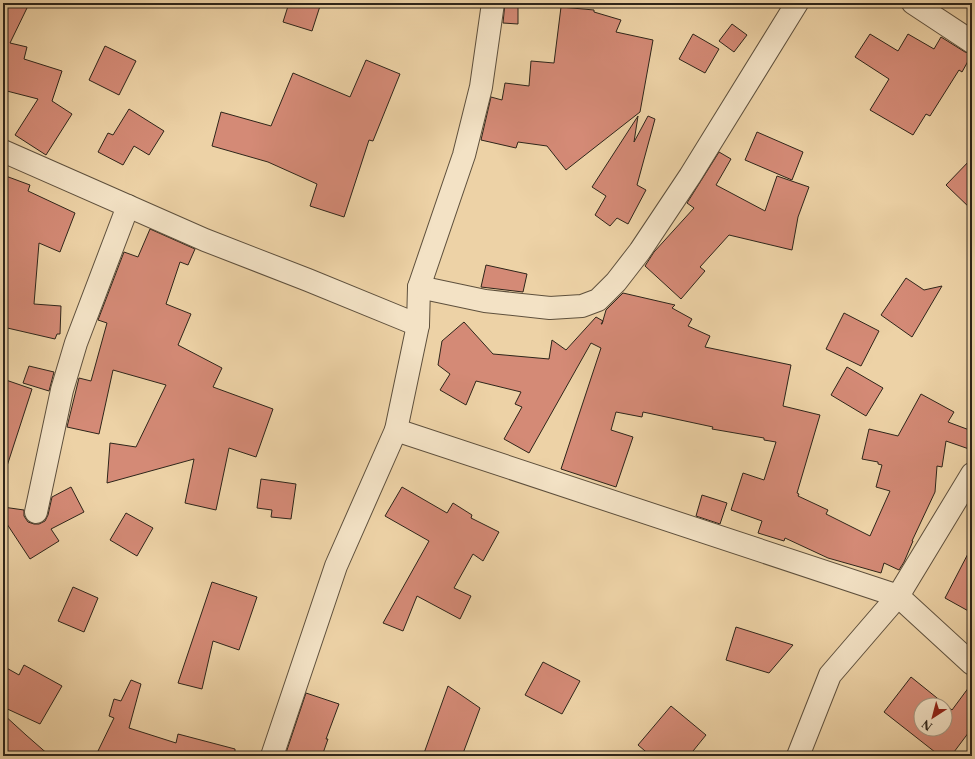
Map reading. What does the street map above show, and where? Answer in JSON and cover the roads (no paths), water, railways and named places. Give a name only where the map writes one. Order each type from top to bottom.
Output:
[{"type":"street","points":[[272,756],[336,566],[396,430],[418,325],[419,287],[464,155],[481,87],[493,3]]},
{"type":"street","points":[[419,287],[485,301],[550,308],[582,306],[598,300],[616,282],[640,251],[694,169],[797,3]]},
{"type":"street","points":[[912,3],[972,42]]},
{"type":"street","points":[[3,151],[205,240],[418,325]]},
{"type":"street","points":[[36,512],[62,390],[78,336],[128,206]]},
{"type":"street","points":[[396,430],[898,596],[972,664]]},
{"type":"street","points":[[798,756],[830,675],[898,596],[972,474]]}]
